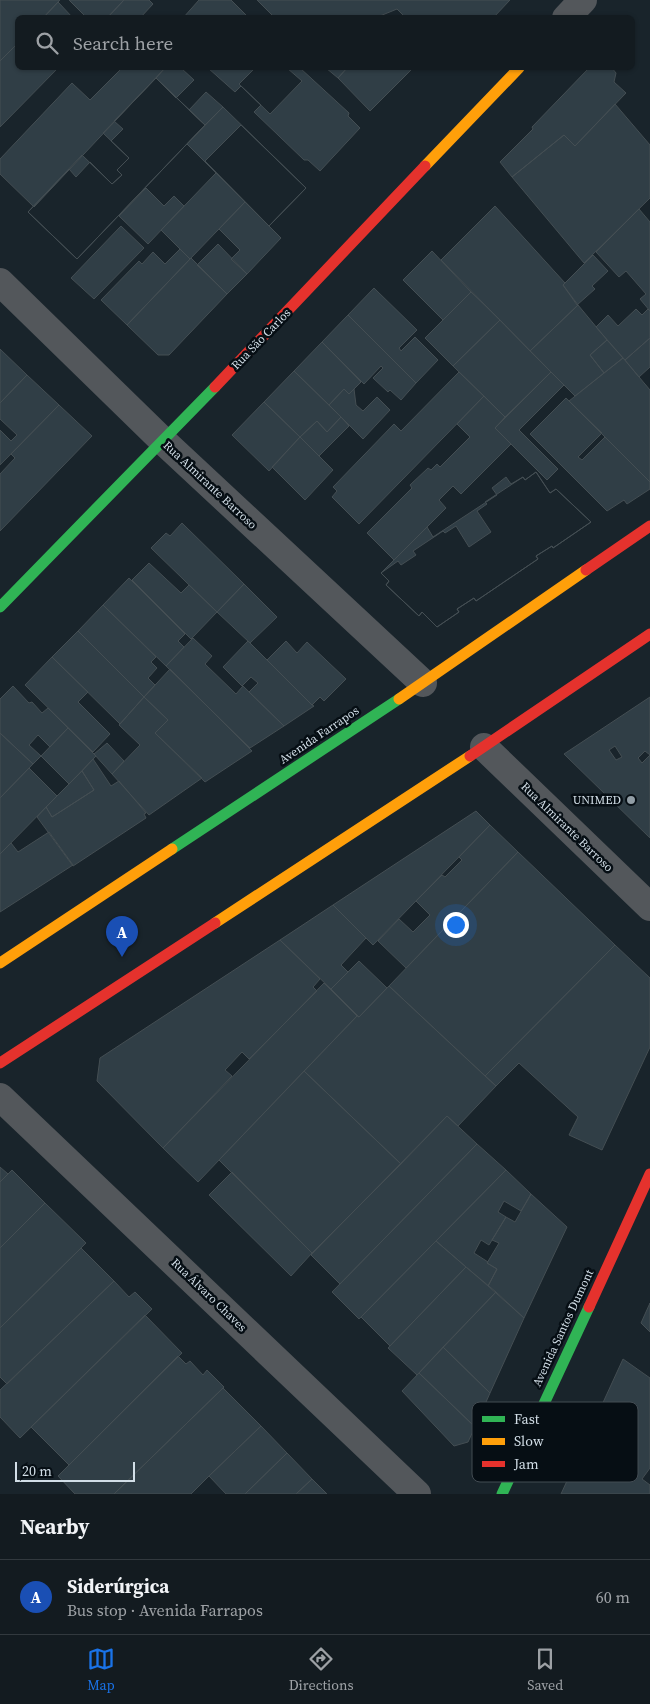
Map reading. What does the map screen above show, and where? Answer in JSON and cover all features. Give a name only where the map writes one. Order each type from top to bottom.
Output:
[{"type":"main road","name":"Rua São Carlos","points":[[0,607],[163,441],[517,70]]},
{"type":"main road","name":"Avenida Farrapos","points":[[0,963],[423,683],[650,526]]},
{"type":"main road","points":[[0,1063],[484,747],[650,634]]},
{"type":"main road","name":"Avenida Santos Dumont","points":[[545,1402],[650,1174]]},
{"type":"main road","name":"Avenida Santos Dumont","points":[[502,1494],[508,1482]]},
{"type":"street","points":[[569,15],[583,0]]},
{"type":"street","name":"Rua Almirante Barroso","points":[[0,282],[163,441],[423,683]]},
{"type":"street","name":"Rua Almirante Barroso","points":[[484,747],[650,907]]},
{"type":"street","name":"Rua Álvaro Chaves","points":[[0,1097],[417,1494]]},
{"type":"building","points":[[0,0],[60,0],[46,15],[15,15],[15,46],[0,61]]},
{"type":"building","points":[[69,0],[124,0],[110,15],[84,15]]},
{"type":"building","points":[[124,0],[149,0],[153,4],[143,15],[110,15]]},
{"type":"building","points":[[199,0],[231,0],[246,15],[186,15]]},
{"type":"building","points":[[257,0],[510,0],[496,15],[403,15],[397,9],[382,15],[272,15]]},
{"type":"building","points":[[58,2],[70,15],[46,15]]},
{"type":"building","points":[[15,46],[15,70],[56,70],[0,127],[0,61]]},
{"type":"building","points":[[120,70],[163,70],[34,207],[0,174],[0,159],[72,83],[90,100]]},
{"type":"building","points":[[163,70],[183,70],[194,80],[176,98],[156,78]]},
{"type":"building","points":[[210,70],[302,70],[349,113],[348,116],[360,128],[320,171],[308,160],[304,160],[254,112],[261,105],[241,86],[235,92]]},
{"type":"building","points":[[253,70],[289,70],[302,81],[270,114],[239,84]]},
{"type":"building","points":[[328,70],[345,70],[338,78]]},
{"type":"building","points":[[345,70],[411,70],[370,111],[338,78]]},
{"type":"building","points":[[587,70],[614,70],[616,73],[614,82],[626,93],[575,146],[564,135],[512,177],[500,162],[533,129],[532,127]]},
{"type":"building","points":[[156,78],[205,125],[77,259],[28,212],[82,155],[112,184],[122,175],[117,170],[129,158],[103,133]]},
{"type":"building","points":[[156,78],[205,125],[77,259],[28,212],[69,169],[76,177],[90,162],[112,184],[122,175],[117,170],[129,158],[111,141],[123,129],[114,121]]},
{"type":"building","points":[[206,92],[223,107],[205,125],[189,110]]},
{"type":"building","points":[[615,104],[650,145],[650,198],[584,263],[512,177],[564,135],[575,146]]},
{"type":"building","points":[[223,107],[306,188],[269,226],[187,144]]},
{"type":"building","points":[[241,125],[306,188],[269,226],[205,161]]},
{"type":"building","points":[[216,173],[245,202],[190,259],[161,230]]},
{"type":"building","points":[[146,188],[164,206],[174,196],[184,206],[148,244],[119,216]]},
{"type":"building","points":[[245,202],[281,238],[247,274],[231,259],[240,250],[219,229]]},
{"type":"building","points":[[495,206],[565,283],[563,285],[578,305],[530,351],[441,260]]},
{"type":"building","points":[[639,209],[650,222],[650,311],[640,299],[646,294],[626,271],[619,277],[596,252]]},
{"type":"building","points":[[121,226],[144,248],[94,299],[71,278]]},
{"type":"building","points":[[218,244],[247,274],[227,294],[197,265]]},
{"type":"building","points":[[180,249],[190,259],[127,325],[101,300],[139,261],[142,264],[153,252],[165,264]]},
{"type":"building","points":[[432,251],[471,292],[443,320],[403,280]]},
{"type":"building","points":[[593,255],[608,271],[592,286],[595,289],[577,305],[563,285]]},
{"type":"building","points":[[191,258],[227,294],[169,355],[158,355],[127,325]]},
{"type":"building","points":[[374,288],[417,330],[399,348],[401,351],[415,337],[438,360],[416,383],[348,315]]},
{"type":"building","points":[[471,292],[500,320],[453,366],[425,338]]},
{"type":"building","points":[[578,305],[607,340],[590,355],[604,373],[575,396],[530,351]]},
{"type":"building","points":[[636,309],[642,315],[648,309],[650,311],[650,338],[625,360],[596,327],[608,315],[618,326]]},
{"type":"building","points":[[348,315],[416,383],[401,400],[390,390],[388,392],[373,378],[383,368],[381,366],[364,384],[322,342]]},
{"type":"building","points":[[500,320],[551,372],[505,417],[453,366]]},
{"type":"building","points":[[650,338],[650,367],[639,377],[625,360]]},
{"type":"building","points":[[607,340],[623,358],[604,373],[590,355]]},
{"type":"building","points":[[322,342],[361,382],[349,394],[344,389],[329,405],[294,371]]},
{"type":"building","points":[[0,349],[27,375],[0,403]]},
{"type":"building","points":[[623,358],[650,390],[650,482],[569,401]]},
{"type":"building","points":[[294,371],[341,417],[327,432],[317,421],[300,437],[264,402]]},
{"type":"building","points":[[459,372],[484,396],[359,524],[332,497],[337,491],[333,487],[394,424],[401,431]]},
{"type":"building","points":[[551,372],[564,385],[519,430],[558,469],[547,480],[495,428]]},
{"type":"building","points":[[27,375],[59,405],[0,465],[0,430],[11,441],[17,435],[0,419],[0,403]]},
{"type":"building","points":[[344,389],[349,394],[354,389],[356,405],[363,411],[377,397],[390,410],[363,439],[329,405]]},
{"type":"building","points":[[484,396],[505,417],[495,428],[511,444],[461,494],[453,486],[439,500],[446,508],[394,560],[367,533],[412,488],[410,485],[428,468],[431,470],[437,464],[440,467],[470,437],[457,424]]},
{"type":"building","points":[[566,398],[602,433],[578,457],[582,460],[605,437],[650,482],[650,489],[627,504],[624,500],[607,511],[530,434]]},
{"type":"building","points":[[264,402],[300,437],[269,471],[232,435]]},
{"type":"building","points":[[59,405],[92,436],[0,531],[0,474],[15,458],[11,454]]},
{"type":"building","points":[[341,417],[349,426],[319,456],[300,437],[317,421],[327,432]]},
{"type":"building","points":[[300,437],[333,470],[305,500],[272,467]]},
{"type":"building","points":[[536,472],[550,493],[556,489],[591,522],[553,548],[552,546],[536,556],[538,559],[476,601],[474,598],[457,609],[459,612],[437,627],[422,612],[419,616],[386,585],[389,581],[381,573],[427,527],[433,537],[497,495],[492,488],[506,477],[511,484],[523,477],[525,480]]},
{"type":"building","points":[[536,472],[550,493],[556,489],[591,522],[553,548],[552,546],[536,556],[538,559],[476,601],[474,598],[457,609],[459,612],[437,627],[422,612],[419,616],[386,585],[389,581],[381,573],[398,561],[401,565],[416,555],[413,551],[443,531],[445,533],[456,526],[469,547],[491,532],[477,511],[487,504],[485,502],[523,477],[525,480]]},
{"type":"building","points":[[182,523],[244,584],[217,612],[151,548],[166,533],[170,536]]},
{"type":"building","points":[[149,563],[181,593],[189,585],[217,612],[191,639],[132,580]]},
{"type":"building","points":[[129,578],[185,634],[178,641],[184,647],[166,666],[103,605]]},
{"type":"building","points":[[244,584],[277,617],[250,643],[217,612]]},
{"type":"building","points":[[103,605],[156,657],[151,662],[157,668],[148,678],[155,685],[144,697],[78,631]]},
{"type":"building","points":[[78,631],[144,697],[120,724],[52,657]]},
{"type":"building","points":[[193,638],[212,656],[205,664],[236,694],[243,686],[284,726],[250,748],[166,666]]},
{"type":"building","points":[[248,641],[314,706],[284,726],[249,692],[258,683],[251,677],[242,686],[223,667]]},
{"type":"building","points":[[286,641],[297,653],[307,642],[346,679],[324,701],[320,697],[312,705],[267,660]]},
{"type":"building","points":[[52,657],[88,692],[78,702],[110,734],[93,752],[25,685]]},
{"type":"building","points":[[170,669],[252,751],[205,782],[155,733],[168,720],[144,697]]},
{"type":"building","points":[[13,686],[29,703],[32,702],[42,713],[48,708],[68,728],[50,747],[38,735],[29,745],[41,756],[33,764],[0,733],[0,699]]},
{"type":"building","points":[[144,697],[168,720],[155,733],[202,778],[149,815],[112,774],[140,745],[119,725]]},
{"type":"building","name":"UNIMED","points":[[650,697],[650,755],[650,838],[564,754]],"holes":[[[615,746],[622,757],[616,760],[609,750]],[[645,751],[650,755],[642,763],[638,758]]]},
{"type":"building","points":[[68,728],[96,756],[69,784],[41,756]]},
{"type":"building","points":[[0,733],[33,764],[0,798]]},
{"type":"building","points":[[107,743],[124,761],[112,774],[94,754]]},
{"type":"building","points":[[93,759],[111,786],[119,781],[146,813],[144,814],[146,818],[73,866],[37,817],[46,807],[52,817],[94,790],[82,771]]},
{"type":"building","points":[[29,768],[57,796],[0,854],[0,798]]},
{"type":"building","points":[[82,771],[94,790],[52,817],[46,807]]},
{"type":"building","points":[[476,811],[490,825],[373,945],[333,905]]},
{"type":"building","points":[[490,825],[518,852],[406,968],[378,941],[399,919],[413,932],[430,915],[416,901],[442,875],[445,877],[462,860],[459,857]]},
{"type":"building","points":[[49,832],[73,865],[0,912],[0,854],[11,843],[18,852]]},
{"type":"building","points":[[518,852],[615,945],[485,1076],[389,986]]},
{"type":"building","points":[[333,905],[366,938],[341,965],[348,972],[331,989],[280,940]]},
{"type":"building","points":[[280,940],[320,979],[313,987],[317,991],[249,1059],[242,1052],[225,1070],[232,1076],[163,1148],[97,1081],[100,1058]]},
{"type":"building","points":[[615,945],[650,978],[650,1047],[602,1150],[569,1135],[578,1117],[519,1063],[496,1086],[485,1076]]},
{"type":"building","points":[[359,961],[387,988],[359,1017],[331,989]]},
{"type":"building","points":[[324,983],[357,1016],[198,1182],[163,1148]]},
{"type":"building","points":[[389,986],[496,1086],[458,1126],[447,1116],[401,1164],[304,1071]]},
{"type":"building","points":[[304,1071],[401,1164],[312,1253],[219,1160]]},
{"type":"building","points":[[447,1116],[477,1144],[340,1284],[311,1255]]},
{"type":"building","points":[[477,1144],[506,1170],[359,1319],[332,1292]]},
{"type":"building","points":[[0,1167],[8,1174],[0,1182]]},
{"type":"building","points":[[12,1170],[45,1203],[0,1248],[0,1182]]},
{"type":"building","points":[[506,1170],[531,1194],[521,1211],[504,1201],[498,1212],[506,1217],[489,1245],[481,1240],[474,1253],[497,1269],[488,1286],[436,1241]]},
{"type":"building","points":[[232,1172],[312,1253],[291,1276],[209,1195]]},
{"type":"building","points":[[531,1194],[567,1227],[524,1318],[488,1286],[497,1269],[487,1263],[499,1243],[492,1240],[506,1217],[515,1222]]},
{"type":"building","points":[[45,1203],[86,1243],[0,1328],[0,1248]]},
{"type":"building","points":[[436,1241],[466,1267],[390,1346],[361,1317]]},
{"type":"building","points":[[81,1248],[114,1281],[7,1384],[0,1377],[0,1328]]},
{"type":"building","points":[[466,1267],[496,1292],[417,1375],[388,1348]]},
{"type":"building","points":[[114,1281],[129,1297],[135,1292],[152,1309],[20,1438],[0,1417],[0,1390]]},
{"type":"building","points":[[496,1292],[524,1318],[490,1393],[443,1347]]},
{"type":"building","points":[[650,1303],[650,1332],[641,1323]]},
{"type":"building","points":[[145,1315],[182,1353],[69,1465],[31,1427]]},
{"type":"building","points":[[443,1347],[490,1393],[486,1402],[472,1402],[472,1424],[419,1373]]},
{"type":"building","points":[[178,1356],[186,1364],[190,1361],[203,1375],[207,1370],[224,1387],[114,1494],[75,1494],[58,1476]]},
{"type":"building","points":[[623,1359],[650,1378],[650,1468],[642,1479],[650,1485],[650,1494],[561,1494],[567,1482],[638,1482],[638,1402],[603,1402]]},
{"type":"building","points":[[419,1373],[472,1424],[472,1433],[468,1442],[454,1446],[402,1391]]},
{"type":"building","points":[[223,1388],[261,1426],[191,1494],[114,1494]]},
{"type":"building","points":[[261,1426],[287,1453],[245,1494],[226,1494],[209,1476]]},
{"type":"building","points":[[287,1453],[312,1479],[296,1494],[245,1494]]},
{"type":"building","points":[[312,1479],[327,1494],[296,1494]]},
{"type":"traffic: fast","points":[[0,607],[215,387]]},
{"type":"traffic: fast","points":[[172,849],[399,699]]},
{"type":"traffic: fast","points":[[545,1402],[589,1307]]},
{"type":"traffic: fast","points":[[502,1494],[508,1482]]},
{"type":"traffic: slow","points":[[425,166],[517,70]]},
{"type":"traffic: slow","points":[[399,699],[586,570]]},
{"type":"traffic: slow","points":[[215,923],[470,756]]},
{"type":"traffic: slow","points":[[0,963],[172,849]]},
{"type":"traffic: jam","points":[[215,387],[425,166]]},
{"type":"traffic: jam","points":[[586,570],[650,526]]},
{"type":"traffic: jam","points":[[470,756],[650,634]]},
{"type":"traffic: jam","points":[[0,1063],[215,923]]},
{"type":"traffic: jam","points":[[589,1307],[650,1174]]},
{"type":"place","name":"UNIMED","points":[[631,800]]},
{"type":"place","name":"Siderúrgica","points":[[122,957]]}]
